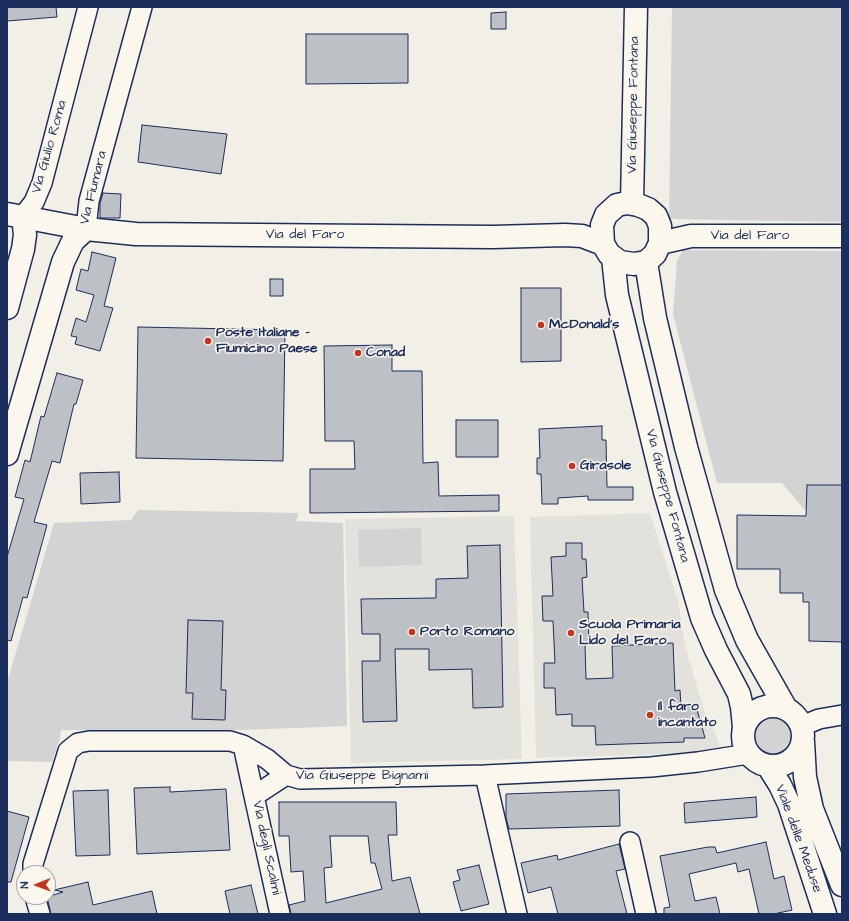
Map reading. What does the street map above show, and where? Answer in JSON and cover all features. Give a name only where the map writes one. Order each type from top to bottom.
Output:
[{"type":"street","name":"Via Giulio Roma","points":[[15,215],[34,202],[42,183],[88,7]]},
{"type":"street","name":"Via Fiumara","points":[[7,454],[63,262],[73,241],[86,229],[89,201],[142,7]]},
{"type":"street","name":"Via Giuseppe Fontana","points":[[632,203],[636,7]]},
{"type":"street","points":[[632,203],[648,209],[656,216],[660,226],[660,243],[655,254],[646,262],[625,264],[608,251],[602,225],[606,215],[617,206],[632,203]]},
{"type":"street","name":"Via del Faro","points":[[15,215],[86,229],[136,234],[574,236],[590,238],[608,251]]},
{"type":"street","points":[[7,308],[23,249],[25,235],[15,215]]},
{"type":"street","name":"Via del Faro","points":[[660,243],[691,236],[842,236]]},
{"type":"street","name":"Via Giuseppe Fontana","points":[[608,251],[656,459],[696,601],[716,650],[739,694],[744,727]]},
{"type":"street","points":[[646,262],[655,318],[686,447],[726,590],[747,640],[785,707],[798,718],[803,734],[800,750],[790,761],[777,766],[768,766],[754,759],[748,754],[743,741],[744,727],[748,718],[756,710],[765,706],[775,705],[785,707]]},
{"type":"street","points":[[803,734],[820,719],[842,714]]},
{"type":"street","name":"Viale delle Meduse","points":[[803,734],[804,769],[810,800],[817,824],[837,859],[842,885]]},
{"type":"street","name":"Via Giuseppe Bignami","points":[[33,865],[68,751],[78,743],[90,741],[230,740],[243,745],[268,759],[286,775],[300,779],[485,775],[668,766],[748,754]]},
{"type":"street","points":[[243,745],[254,796]]},
{"type":"street","name":"Viale delle Meduse","points":[[768,766],[785,794],[825,914]]},
{"type":"street","name":"Via degli Scalmi","points":[[280,914],[254,796],[286,775]]},
{"type":"street","points":[[485,775],[511,913]]},
{"type":"street","points":[[630,842],[646,914]]},
{"type":"street","points":[[808,863],[837,859]]},
{"type":"shaded area","points":[[672,7],[842,7],[842,222],[669,219]]},
{"type":"shaded area","points":[[683,250],[842,251],[842,509],[804,509],[782,483],[717,483],[673,314],[677,261]]},
{"type":"shaded area","points":[[138,510],[299,513],[296,521],[343,523],[347,726],[242,730],[61,730],[60,738],[52,762],[7,761],[7,683],[54,523],[131,520]]},
{"type":"shaded area","points":[[650,513],[678,601],[685,646],[705,713],[719,742],[718,750],[705,753],[536,758],[530,517]]},
{"type":"shaded area","points":[[514,516],[522,759],[351,763],[345,519]]},
{"type":"shaded area","points":[[421,528],[422,565],[359,567],[358,530]]},
{"type":"shaded area","points":[[773,714],[788,720],[794,735],[788,750],[773,756],[758,750],[752,735],[758,720]]},
{"type":"building","points":[[7,7],[56,7],[57,17],[7,21]]},
{"type":"building","points":[[506,12],[506,29],[491,29],[491,13]]},
{"type":"building","points":[[306,34],[408,34],[408,83],[306,84]]},
{"type":"building","points":[[142,125],[227,134],[221,174],[138,162]]},
{"type":"building","points":[[103,193],[121,194],[120,218],[100,218],[100,203]]},
{"type":"building","points":[[92,252],[116,258],[104,306],[113,308],[100,351],[75,344],[77,337],[71,336],[76,318],[86,322],[94,295],[76,290],[81,269],[88,271]]},
{"type":"building","points":[[270,279],[283,279],[283,296],[270,296]]},
{"type":"building","name":"McDonald's","points":[[521,288],[561,288],[561,361],[521,362]]},
{"type":"building","points":[[138,327],[285,330],[283,461],[136,458]]},
{"type":"building","points":[[392,345],[392,371],[422,371],[423,463],[438,462],[439,496],[499,495],[499,511],[310,513],[310,469],[355,469],[354,441],[325,441],[324,346]]},
{"type":"building","points":[[57,373],[83,380],[76,404],[74,404],[60,463],[52,461],[34,522],[47,525],[27,598],[23,597],[11,641],[7,640],[7,557],[24,499],[15,497],[25,460],[30,462],[41,416],[44,417]]},
{"type":"building","points":[[456,420],[498,420],[498,457],[456,457]]},
{"type":"building","name":"Girasole","points":[[602,426],[602,440],[606,440],[607,487],[633,487],[633,500],[588,500],[588,496],[558,498],[558,504],[542,504],[541,474],[537,474],[537,458],[540,458],[539,429]]},
{"type":"building","points":[[119,472],[120,502],[81,504],[80,473]]},
{"type":"building","points":[[807,485],[842,485],[842,642],[809,641],[809,602],[803,602],[803,593],[780,593],[780,569],[737,569],[737,515],[806,516]]},
{"type":"building","points":[[566,543],[582,543],[582,559],[586,559],[587,577],[582,578],[584,612],[588,612],[589,645],[585,645],[586,679],[613,678],[612,646],[673,643],[675,691],[680,690],[681,707],[696,706],[705,738],[684,738],[684,742],[596,745],[595,726],[572,726],[572,714],[556,715],[555,688],[544,688],[544,663],[555,663],[553,621],[543,621],[542,596],[553,596],[551,557],[566,556]]},
{"type":"building","name":"Porto Romano","points":[[500,545],[503,707],[473,708],[472,669],[429,670],[429,649],[395,649],[397,721],[363,722],[362,661],[380,661],[380,634],[362,634],[361,599],[436,598],[436,579],[468,578],[467,546]]},
{"type":"building","points":[[188,620],[223,621],[221,690],[226,690],[225,720],[192,719],[193,693],[186,693]]},
{"type":"building","points":[[170,787],[170,792],[226,789],[230,850],[137,854],[134,788]]},
{"type":"building","points":[[108,790],[110,855],[76,856],[73,791]]},
{"type":"building","points":[[619,790],[620,826],[509,829],[506,818],[506,794]]},
{"type":"building","points":[[756,797],[757,817],[685,823],[684,803]]},
{"type":"building","points":[[279,802],[396,802],[397,835],[388,835],[392,881],[410,877],[420,914],[291,914],[289,905],[305,901],[303,871],[291,872],[289,836],[279,836]],"holes":[[[330,836],[368,836],[371,863],[375,863],[382,889],[326,903],[324,868],[332,867]]]},
{"type":"building","points":[[7,811],[29,817],[11,882],[7,882]]},
{"type":"building","points":[[766,842],[774,879],[784,876],[792,910],[774,914],[759,914],[749,869],[738,872],[736,863],[689,874],[695,901],[716,897],[720,914],[664,914],[664,908],[670,907],[660,856],[708,847],[715,847],[717,853]]},
{"type":"building","points":[[619,844],[625,869],[616,871],[627,914],[558,914],[551,887],[528,893],[521,863],[557,855],[558,860]]},
{"type":"building","points":[[479,865],[489,904],[461,911],[453,882],[460,880],[457,870]]},
{"type":"building","points":[[88,882],[93,905],[152,891],[157,914],[51,914],[49,905],[56,905],[56,894],[63,892],[56,890]]},
{"type":"building","points":[[251,885],[258,914],[230,914],[225,891]]},
{"type":"place","name":"McDonald's","points":[[541,325]]},
{"type":"place","name":"Poste Italiane – Fiumicino Paese","points":[[208,341]]},
{"type":"place","name":"Conad","points":[[358,353]]},
{"type":"place","name":"Girasole","points":[[572,466]]},
{"type":"place","name":"Porto Romano","points":[[412,632]]},
{"type":"place","name":"Scuola Primaria Lido del Faro","points":[[571,633]]},
{"type":"place","name":"Il faro incantato","points":[[650,715]]}]
